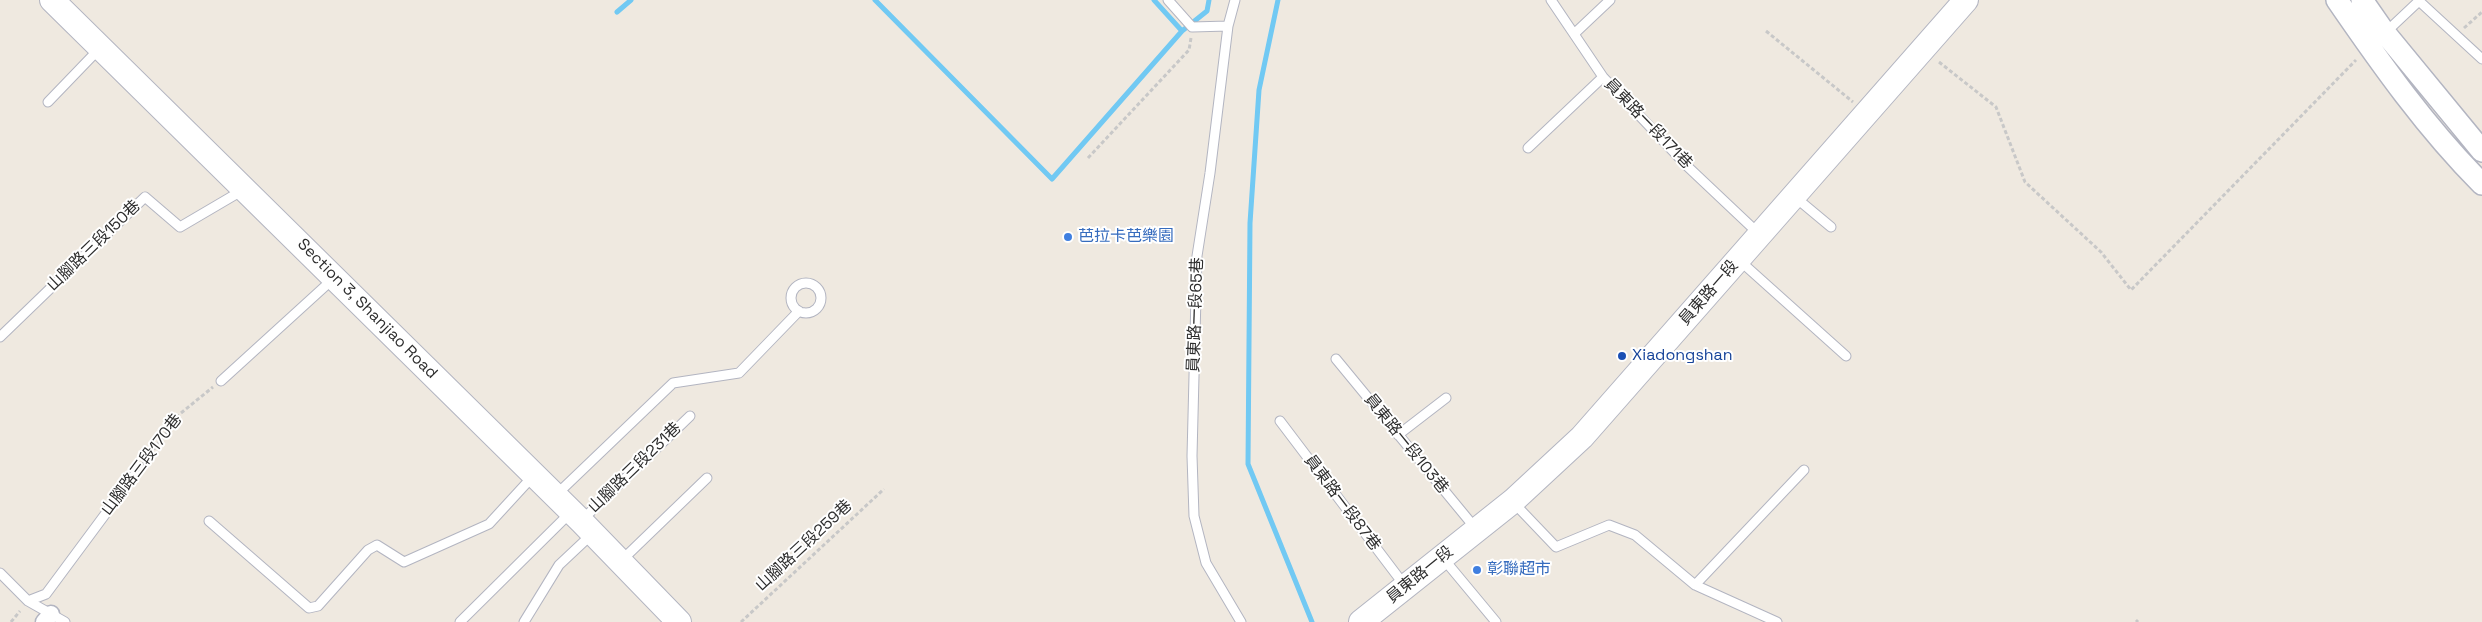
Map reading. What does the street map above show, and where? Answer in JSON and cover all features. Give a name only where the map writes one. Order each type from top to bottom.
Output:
[{"type":"main road","name":"Section 3, Shanjiao Road","points":[[52,0],[582,522],[679,622]]},
{"type":"main road","name":"員東路一段","points":[[1362,622],[1513,502],[1582,437],[1868,114],[1966,0]]},
{"type":"street","points":[[2337,0],[2482,151]]},
{"type":"street","points":[[2362,0],[2377,40],[2456,158],[2482,184]]},
{"type":"lane","points":[[1168,0],[1192,27],[1228,26]]},
{"type":"lane","name":"員東路一段65巷","points":[[1235,0],[1228,26],[1210,173],[1197,256],[1192,456],[1194,516],[1206,563],[1241,622]]},
{"type":"lane","name":"員東路一段171巷","points":[[1551,0],[1603,77],[1687,166],[1760,235]]},
{"type":"lane","points":[[1574,34],[1610,0]]},
{"type":"lane","points":[[2377,40],[2419,0],[2482,59]]},
{"type":"lane","points":[[48,102],[100,47]]},
{"type":"lane","points":[[1528,148],[1603,77]]},
{"type":"lane","name":"山腳路三段150巷","points":[[0,337],[145,197],[180,227],[245,189]]},
{"type":"lane","points":[[1795,197],[1831,227]]},
{"type":"lane","points":[[1738,260],[1846,356]]},
{"type":"lane","points":[[221,381],[335,278]]},
{"type":"lane","points":[[555,496],[674,383],[739,373],[800,311]]},
{"type":"lane","name":"員東路一段103巷","points":[[1336,359],[1476,530]]},
{"type":"lane","points":[[1398,435],[1446,398]]},
{"type":"lane","name":"山腳路三段231巷","points":[[582,522],[690,416]]},
{"type":"lane","name":"員東路一段87巷","points":[[1280,420],[1405,586]]},
{"type":"lane","points":[[1695,585],[1804,470]]},
{"type":"lane","name":"山腳路三段170巷","points":[[28,601],[46,594],[135,474]]},
{"type":"lane","points":[[209,521],[309,608],[318,606],[368,550],[377,545],[404,562],[467,534],[489,524],[534,475]]},
{"type":"lane","points":[[620,561],[707,478]]},
{"type":"lane","points":[[1513,502],[1556,547],[1609,525],[1635,535],[1695,585],[1777,622]]},
{"type":"lane","points":[[460,622],[582,522]]},
{"type":"lane","points":[[524,622],[559,565],[582,522]]},
{"type":"lane","points":[[1442,557],[1496,622]]},
{"type":"lane","points":[[0,573],[28,601],[54,619]]},
{"type":"path","points":[[2457,35],[2482,12]]},
{"type":"path","points":[[1088,158],[1189,50],[1192,27]]},
{"type":"path","points":[[1766,31],[1868,114]]},
{"type":"path","points":[[1923,49],[1996,107],[2025,182],[2101,252],[2131,290],[2377,40]]},
{"type":"path","name":"山腳路三段170巷","points":[[135,474],[181,413],[221,381]]},
{"type":"path","name":"山腳路三段259巷","points":[[741,622],[884,489]]},
{"type":"waterway","points":[[617,12],[631,0]]},
{"type":"waterway","points":[[875,0],[1052,179],[1182,31]]},
{"type":"waterway","points":[[1154,0],[1182,31],[1207,11],[1209,0]]},
{"type":"waterway","points":[[1278,0],[1259,90],[1250,223],[1248,464],[1312,622]]},
{"type":"place","name":"芭拉卡芭樂園","points":[[1068,237]]},
{"type":"place","name":"Xiadongshan","points":[[1622,356]]},
{"type":"place","name":"彰聯超市","points":[[1477,570]]}]
